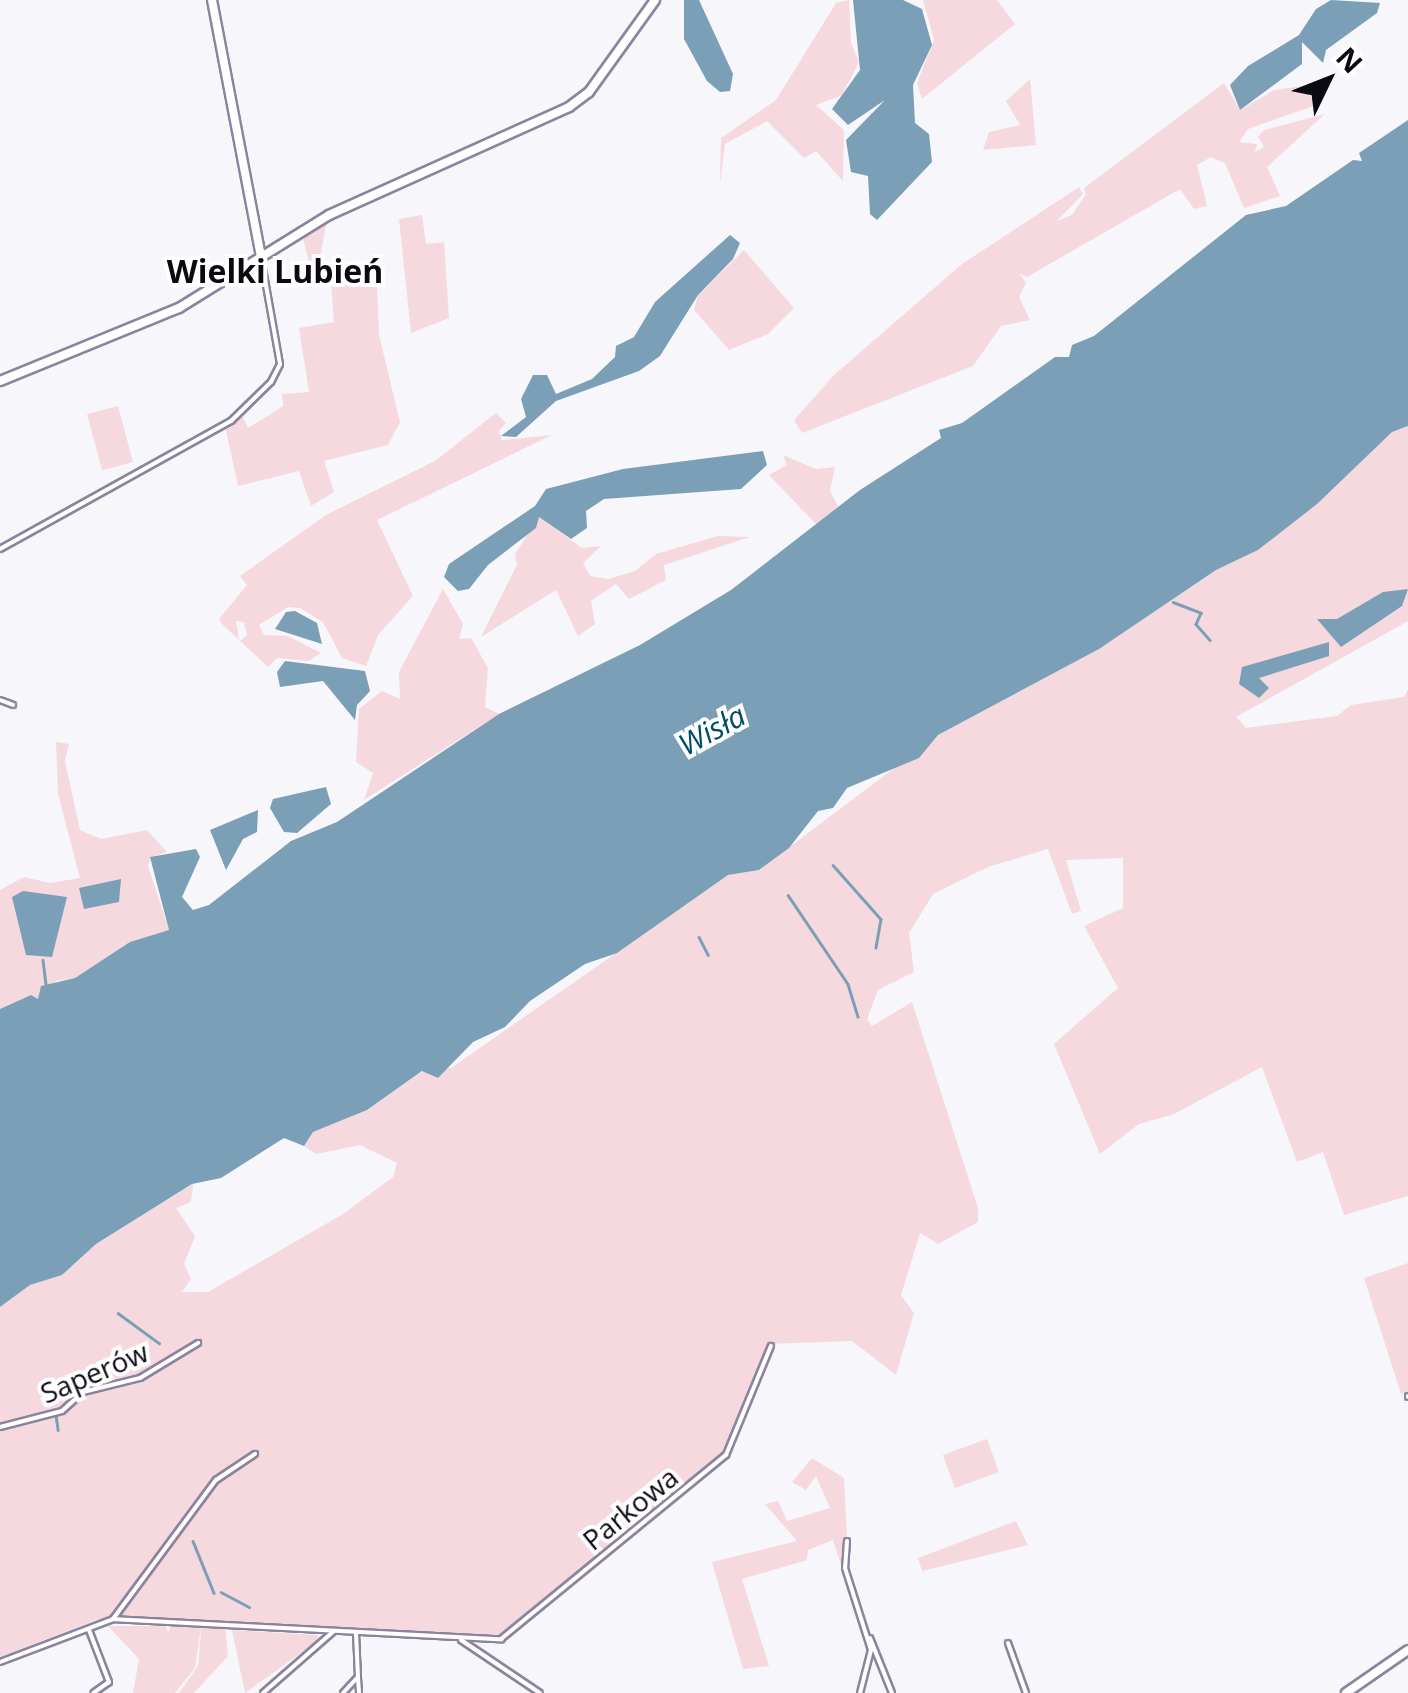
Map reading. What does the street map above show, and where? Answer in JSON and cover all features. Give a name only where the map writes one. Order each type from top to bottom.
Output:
[{"type":"street","points":[[0,549],[231,421],[271,382],[280,364],[212,0]]},
{"type":"street","points":[[0,381],[179,308],[261,257],[416,172],[581,100],[655,0]]},
{"type":"street","points":[[0,700],[13,705]]},
{"type":"street","name":"Saperów","points":[[0,1427],[62,1411],[83,1392],[140,1378],[198,1343]]},
{"type":"street","name":"Parkowa","points":[[113,1619],[458,1639],[506,1635],[726,1455],[771,1346]]},
{"type":"street","points":[[0,1662],[113,1619],[216,1480],[255,1454]]},
{"type":"street","points":[[847,1541],[845,1568],[892,1693]]},
{"type":"street","points":[[89,1630],[109,1682],[93,1693]]},
{"type":"street","points":[[262,1693],[333,1632]]},
{"type":"street","points":[[356,1633],[359,1693]]},
{"type":"street","points":[[860,1693],[870,1638]]},
{"type":"street","points":[[458,1639],[540,1693]]},
{"type":"street","points":[[1008,1644],[1026,1693]]},
{"type":"street","points":[[1346,1693],[1408,1650]]},
{"type":"street","points":[[342,1693],[358,1677]]},
{"type":"shaded area","points":[[849,0],[851,43],[859,62],[842,95],[816,105],[844,130],[843,181],[816,151],[804,158],[767,121],[725,144],[720,184],[721,138],[776,100],[836,3]]},
{"type":"shaded area","points":[[923,0],[997,0],[1015,24],[922,99],[917,83],[934,40]]},
{"type":"shaded area","points":[[1030,79],[1036,145],[983,150],[989,132],[1020,125],[1006,101]]},
{"type":"shaded area","points":[[1224,83],[1240,110],[1274,90],[1303,86],[1316,105],[1248,129],[1239,142],[1257,144],[1255,152],[1264,147],[1258,137],[1264,130],[1325,114],[1267,167],[1280,196],[1244,208],[1225,163],[1211,157],[1197,165],[1207,206],[1194,209],[1180,189],[1027,277],[1019,273],[1026,283],[1019,297],[1030,320],[1001,326],[973,366],[802,433],[794,420],[834,375],[962,264],[1079,187],[1083,194],[1057,221],[1072,215],[1086,194],[1084,188]]},
{"type":"shaded area","points":[[422,215],[426,244],[444,242],[449,318],[411,333],[399,219]]},
{"type":"shaded area","points":[[327,220],[319,263],[376,264],[379,335],[400,422],[388,445],[324,461],[334,492],[311,506],[299,471],[238,486],[225,426],[242,415],[248,428],[283,406],[282,394],[309,392],[299,328],[334,322],[330,269],[311,269],[302,235]]},
{"type":"shaded area","points":[[744,250],[794,308],[768,334],[729,350],[694,310],[698,295]]},
{"type":"shaded area","points":[[118,406],[133,462],[102,470],[87,414]]},
{"type":"shaded area","points":[[496,413],[506,423],[499,431],[502,440],[552,435],[377,520],[413,596],[378,635],[366,666],[342,658],[323,622],[300,608],[288,607],[259,625],[264,635],[288,636],[321,653],[309,661],[277,658],[268,667],[240,641],[247,635],[244,622],[236,621],[239,640],[223,625],[219,619],[247,585],[240,576],[326,515],[435,461]]},
{"type":"shaded area","points":[[1408,426],[1408,621],[1236,717],[1246,728],[1337,716],[1351,705],[1404,697],[1408,689],[1408,1196],[1344,1215],[1323,1152],[1297,1162],[1262,1067],[1174,1114],[1139,1124],[1100,1154],[1054,1044],[1118,988],[1084,926],[1123,908],[1123,858],[1066,860],[1081,911],[1072,914],[1048,849],[988,867],[933,894],[909,933],[914,972],[878,990],[867,1019],[872,1026],[912,1002],[978,1208],[978,1222],[938,1244],[920,1233],[901,1295],[914,1313],[896,1375],[852,1341],[769,1344],[725,1453],[502,1635],[225,1625],[228,1656],[194,1693],[179,1693],[198,1666],[202,1619],[98,1619],[0,1657],[0,1307],[30,1285],[62,1275],[96,1244],[193,1184],[191,1202],[176,1208],[195,1236],[184,1264],[191,1279],[182,1292],[208,1292],[343,1214],[393,1177],[397,1163],[360,1145],[316,1154],[304,1146],[313,1132],[367,1110],[423,1071],[451,1068],[728,875],[759,870],[938,735],[1099,649],[1216,570],[1258,550],[1392,432]]},
{"type":"shaded area","points":[[783,455],[816,469],[835,467],[830,491],[838,506],[818,526],[769,475],[787,465]]},
{"type":"shaded area","points":[[539,517],[582,548],[601,546],[583,563],[590,576],[608,579],[635,571],[656,554],[718,536],[750,537],[664,565],[666,580],[629,599],[616,584],[591,601],[595,624],[578,636],[556,590],[481,637],[517,565],[515,554]]},
{"type":"shaded area","points":[[443,589],[463,624],[459,639],[471,638],[488,668],[485,707],[499,714],[364,800],[373,773],[356,762],[359,709],[382,691],[400,699],[399,672]]},
{"type":"shaded area","points":[[56,742],[69,744],[65,761],[80,830],[101,839],[147,830],[167,852],[151,857],[148,866],[169,930],[131,942],[75,978],[56,981],[38,999],[31,995],[0,1009],[0,890],[24,877],[50,883],[80,878],[58,794]]},
{"type":"shaded area","points":[[1408,1263],[1408,1392],[1401,1394],[1364,1278]]},
{"type":"shaded area","points":[[987,1439],[999,1472],[955,1488],[943,1455]]},
{"type":"shaded area","points":[[812,1458],[844,1478],[849,1575],[846,1580],[833,1540],[808,1550],[807,1560],[742,1579],[769,1666],[743,1669],[712,1562],[797,1541],[765,1504],[778,1501],[787,1521],[830,1508],[816,1476],[806,1490],[792,1482]]},
{"type":"shaded area","points":[[1016,1521],[1028,1545],[922,1571],[918,1558]]},
{"type":"shaded area","points":[[108,1626],[166,1626],[168,1633],[171,1626],[201,1627],[195,1668],[175,1693],[133,1693],[139,1659]]},
{"type":"shaded area","points":[[232,1630],[317,1635],[319,1640],[245,1693]]},
{"type":"water","points":[[684,0],[699,0],[733,74],[730,91],[720,92],[707,81],[684,39]]},
{"type":"water","points":[[853,0],[903,0],[922,9],[932,45],[913,85],[915,123],[929,134],[932,162],[877,220],[870,214],[868,176],[851,172],[846,140],[885,100],[848,125],[832,109],[860,70]]},
{"type":"water","points":[[1331,0],[1380,3],[1377,13],[1326,50],[1323,63],[1302,42],[1302,64],[1240,110],[1230,85],[1248,66],[1299,35],[1316,9]]},
{"type":"water","name":"Wisła","points":[[1408,120],[1408,426],[1392,432],[1317,504],[1258,550],[1216,570],[1099,649],[938,735],[919,758],[847,788],[833,808],[818,811],[789,848],[759,870],[728,875],[617,953],[585,964],[530,1001],[505,1027],[473,1042],[438,1078],[422,1071],[367,1110],[313,1132],[304,1146],[284,1138],[221,1178],[192,1184],[96,1244],[62,1275],[30,1285],[0,1307],[0,1009],[31,995],[38,999],[41,986],[75,978],[130,942],[169,930],[150,857],[196,849],[200,857],[182,897],[193,910],[209,905],[291,841],[337,822],[499,714],[640,645],[731,590],[860,490],[941,438],[939,430],[962,423],[1055,357],[1069,357],[1072,345],[1094,336],[1246,215],[1286,206],[1353,160],[1362,161],[1359,153]]},
{"type":"water","points":[[730,235],[740,243],[733,259],[698,295],[660,356],[639,371],[556,401],[516,437],[501,436],[526,417],[521,399],[533,375],[547,375],[556,394],[592,379],[615,357],[616,346],[634,337],[655,302]]},
{"type":"water","points":[[763,451],[767,465],[741,489],[604,499],[586,511],[587,528],[571,539],[539,517],[536,528],[488,565],[469,589],[458,591],[444,577],[449,564],[535,506],[546,489],[623,469]]},
{"type":"water","points":[[1408,589],[1402,606],[1341,647],[1317,619],[1337,619],[1383,592]]},
{"type":"water","points":[[295,611],[317,623],[322,644],[275,629],[286,612]]},
{"type":"water","points":[[1329,642],[1329,656],[1259,678],[1269,688],[1259,698],[1239,684],[1242,667]]},
{"type":"water","points":[[285,661],[365,671],[370,691],[357,705],[355,720],[323,681],[280,687],[277,672]]},
{"type":"water","points":[[326,787],[331,804],[297,833],[284,832],[270,808],[273,799]]},
{"type":"water","points":[[258,810],[257,832],[243,839],[226,870],[210,830]]},
{"type":"water","points":[[121,879],[119,902],[84,909],[79,888]]},
{"type":"water","points":[[23,891],[67,897],[52,957],[26,955],[12,897]]},
{"type":"waterway","points":[[1173,602],[1201,613],[1196,624],[1210,640]]},
{"type":"waterway","points":[[833,865],[881,919],[876,948]]},
{"type":"waterway","points":[[788,895],[848,984],[858,1016]]},
{"type":"waterway","points":[[699,937],[708,955]]},
{"type":"waterway","points":[[43,960],[46,984]]},
{"type":"waterway","points":[[118,1313],[159,1343]]},
{"type":"waterway","points":[[56,1415],[58,1430]]},
{"type":"waterway","points":[[193,1541],[214,1593]]},
{"type":"waterway","points":[[221,1592],[249,1607]]},
{"type":"district","name":"Wielki Lubień","points":[[275,271]]}]
